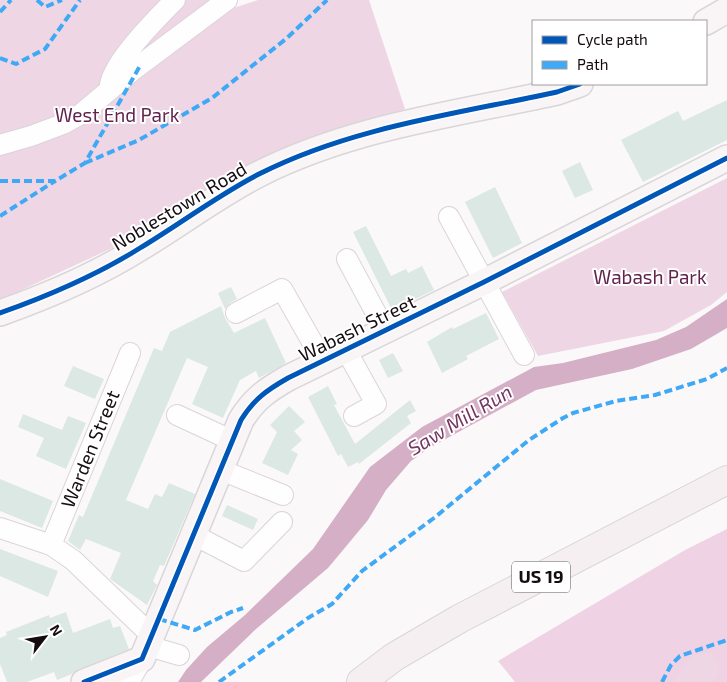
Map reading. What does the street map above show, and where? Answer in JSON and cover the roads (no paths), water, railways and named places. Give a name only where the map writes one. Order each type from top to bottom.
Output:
[{"type":"highway","name":"US 19","points":[[361,682],[394,658],[459,620],[727,480]]},
{"type":"highway","name":"US 19","points":[[392,682],[427,659],[468,636],[727,501]]},
{"type":"main road","points":[[707,21],[727,10]]},
{"type":"main road","name":"Noblestown Road","points":[[0,313],[80,281],[138,249],[258,174],[300,156],[339,141],[383,128],[557,92],[577,85]]},
{"type":"main road","name":"Wabash Street","points":[[147,647],[241,420],[257,399],[276,385],[484,282],[727,158]]},
{"type":"main road","points":[[84,682],[147,647]]},
{"type":"street","points":[[109,91],[111,79],[126,55],[175,0]]},
{"type":"street","points":[[0,145],[63,124],[81,114],[132,71],[227,0]]},
{"type":"street","points":[[450,217],[524,355]]},
{"type":"street","points":[[347,259],[385,330]]},
{"type":"street","points":[[236,313],[282,289],[323,361]]},
{"type":"street","points":[[346,350],[376,404],[354,416]]},
{"type":"street","name":"Warden Street","points":[[51,545],[130,353]]},
{"type":"street","points":[[177,415],[233,441]]},
{"type":"street","points":[[221,470],[283,495]]},
{"type":"street","points":[[194,535],[244,562],[282,522]]},
{"type":"street","points":[[0,528],[51,545],[73,560],[147,647],[179,655]]},
{"type":"street","name":"Wabash Street","points":[[129,682],[147,647]]},
{"type":"water","name":"Saw Mill Run","points":[[727,299],[727,328],[691,349],[632,369],[536,390],[429,448],[411,461],[386,490],[368,520],[328,568],[256,629],[201,682],[178,682],[207,647],[245,615],[313,549],[370,467],[422,427],[534,367],[563,363],[656,340],[686,327]]},
{"type":"park label","name":"West End Park","points":[[117,115]]},
{"type":"park label","name":"Wabash Park","points":[[650,277]]}]
